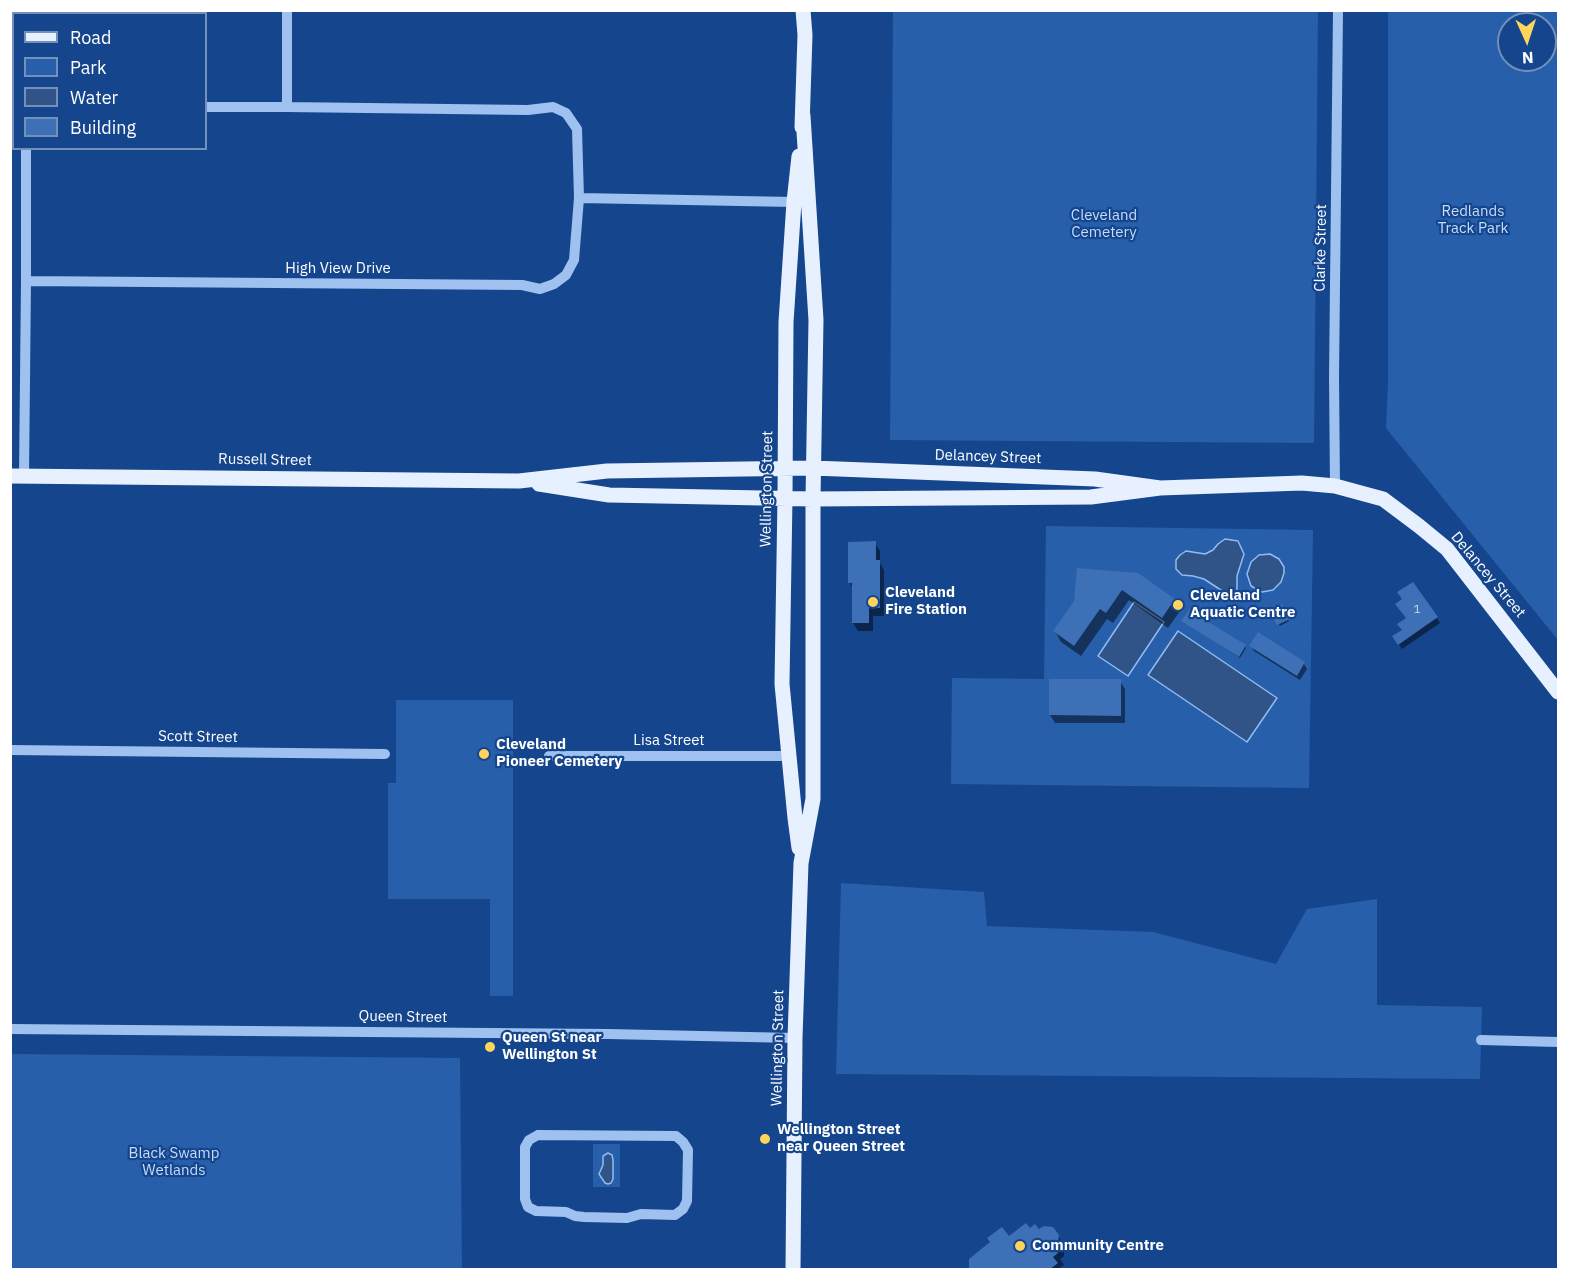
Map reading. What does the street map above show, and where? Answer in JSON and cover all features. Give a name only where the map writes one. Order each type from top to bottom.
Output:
[{"type":"main road","name":"Wellington Street","points":[[802,10],[806,35]]},
{"type":"main road","name":"Wellington Street","points":[[801,863],[782,684],[786,322],[794,202],[803,116],[806,35],[810,10]]},
{"type":"main road","name":"Wellington Street","points":[[793,1269],[795,1038],[801,863],[813,799],[813,468],[816,320],[803,116]]},
{"type":"main road","name":"Delancey Street","points":[[813,468],[1095,479],[1160,488]]},
{"type":"main road","name":"Russell Street","points":[[17,476],[519,481],[607,471],[813,468]]},
{"type":"main road","name":"Russell Street","points":[[519,481],[609,495],[813,499]]},
{"type":"main road","name":"Delancey Street","points":[[813,499],[1091,497],[1160,488],[1302,483],[1335,486],[1383,499],[1447,549],[1558,692]]},
{"type":"street","points":[[287,10],[287,107]]},
{"type":"street","name":"Clarke Street","points":[[1335,486],[1338,10]]},
{"type":"street","name":"High View Drive","points":[[26,281],[522,285],[540,289],[554,284],[566,275],[574,260],[579,198],[577,129],[566,113],[553,107],[528,110],[207,107]]},
{"type":"street","points":[[17,476],[26,281],[26,150]]},
{"type":"street","points":[[579,198],[794,202]]},
{"type":"street","name":"Scott Street","points":[[10,750],[385,754]]},
{"type":"street","name":"Lisa Street","points":[[549,756],[790,756]]},
{"type":"street","name":"Queen Street","points":[[10,1029],[795,1038]]},
{"type":"street","points":[[1481,1040],[1558,1042]]},
{"type":"street","points":[[538,1135],[607,1135],[676,1136],[683,1142],[688,1150],[687,1202],[683,1209],[675,1215],[641,1215],[627,1218],[584,1217],[566,1212],[536,1212],[528,1207],[525,1199],[525,1148],[529,1140],[538,1135]]},
{"type":"green space","name":"Cleveland Cemetery","points":[[893,11],[1318,11],[1314,443],[890,440]]},
{"type":"green space","name":"Redlands Track Park","points":[[1388,11],[1558,11],[1558,640],[1386,428]]},
{"type":"green space","name":"Cleveland Aquatic Centre","points":[[1046,526],[1313,530],[1309,788],[951,784],[952,678],[1044,679]]},
{"type":"green space","points":[[396,700],[513,700],[513,996],[490,996],[490,899],[388,899],[388,783],[396,783]]},
{"type":"green space","points":[[841,883],[984,892],[987,926],[1153,932],[1276,964],[1307,909],[1377,899],[1377,1005],[1482,1007],[1480,1079],[836,1074]]},
{"type":"green space","name":"Black Swamp Wetlands","points":[[11,1054],[460,1058],[462,1269],[11,1269]]},
{"type":"green space","points":[[593,1144],[620,1144],[620,1187],[593,1187]]},
{"type":"water","points":[[1225,539],[1238,541],[1244,554],[1237,576],[1237,593],[1230,596],[1204,579],[1182,575],[1176,569],[1176,560],[1186,551],[1205,554]]},
{"type":"water","points":[[1270,554],[1279,559],[1284,567],[1284,573],[1281,582],[1273,590],[1262,592],[1251,586],[1247,574],[1251,562],[1259,555]]},
{"type":"water","points":[[1134,602],[1164,622],[1128,676],[1098,656]]},
{"type":"water","points":[[1178,631],[1277,698],[1247,742],[1148,675]]},
{"type":"water","points":[[608,1153],[612,1155],[613,1160],[613,1179],[608,1184],[599,1174],[603,1165],[603,1156]]},
{"type":"building","points":[[876,541],[876,560],[880,560],[880,608],[869,608],[869,623],[852,623],[852,583],[848,583],[848,542]]},
{"type":"building","points":[[1077,568],[1138,573],[1175,599],[1162,618],[1122,590],[1106,613],[1100,609],[1074,646],[1053,631],[1074,601]]},
{"type":"building","points":[[1413,582],[1438,617],[1398,645],[1392,636],[1402,630],[1397,624],[1406,618],[1395,604],[1402,599],[1397,592]]},
{"type":"building","points":[[1282,604],[1290,619],[1277,625],[1269,610]]},
{"type":"building","points":[[1189,610],[1246,645],[1239,657],[1181,621]]},
{"type":"building","points":[[1258,632],[1305,662],[1297,676],[1249,646]]},
{"type":"building","points":[[1049,679],[1121,679],[1121,716],[1049,715]]},
{"type":"building","name":"Community Centre","points":[[1026,1223],[1030,1228],[1035,1224],[1039,1229],[1044,1226],[1053,1227],[1059,1235],[1058,1245],[1054,1248],[1058,1253],[1053,1257],[1058,1263],[1049,1270],[971,1270],[969,1259],[990,1242],[987,1238],[1002,1227],[1009,1236]]},
{"type":"place","name":"Cleveland Fire Station","points":[[873,602]]},
{"type":"place","name":"Cleveland Aquatic Centre","points":[[1178,605]]},
{"type":"place","name":"Cleveland Pioneer Cemetery","points":[[484,754]]},
{"type":"place","name":"Queen St near Wellington St","points":[[490,1047]]},
{"type":"place","name":"Wellington Street near Queen Street","points":[[765,1139]]},
{"type":"place","name":"Community Centre","points":[[1020,1246]]}]
